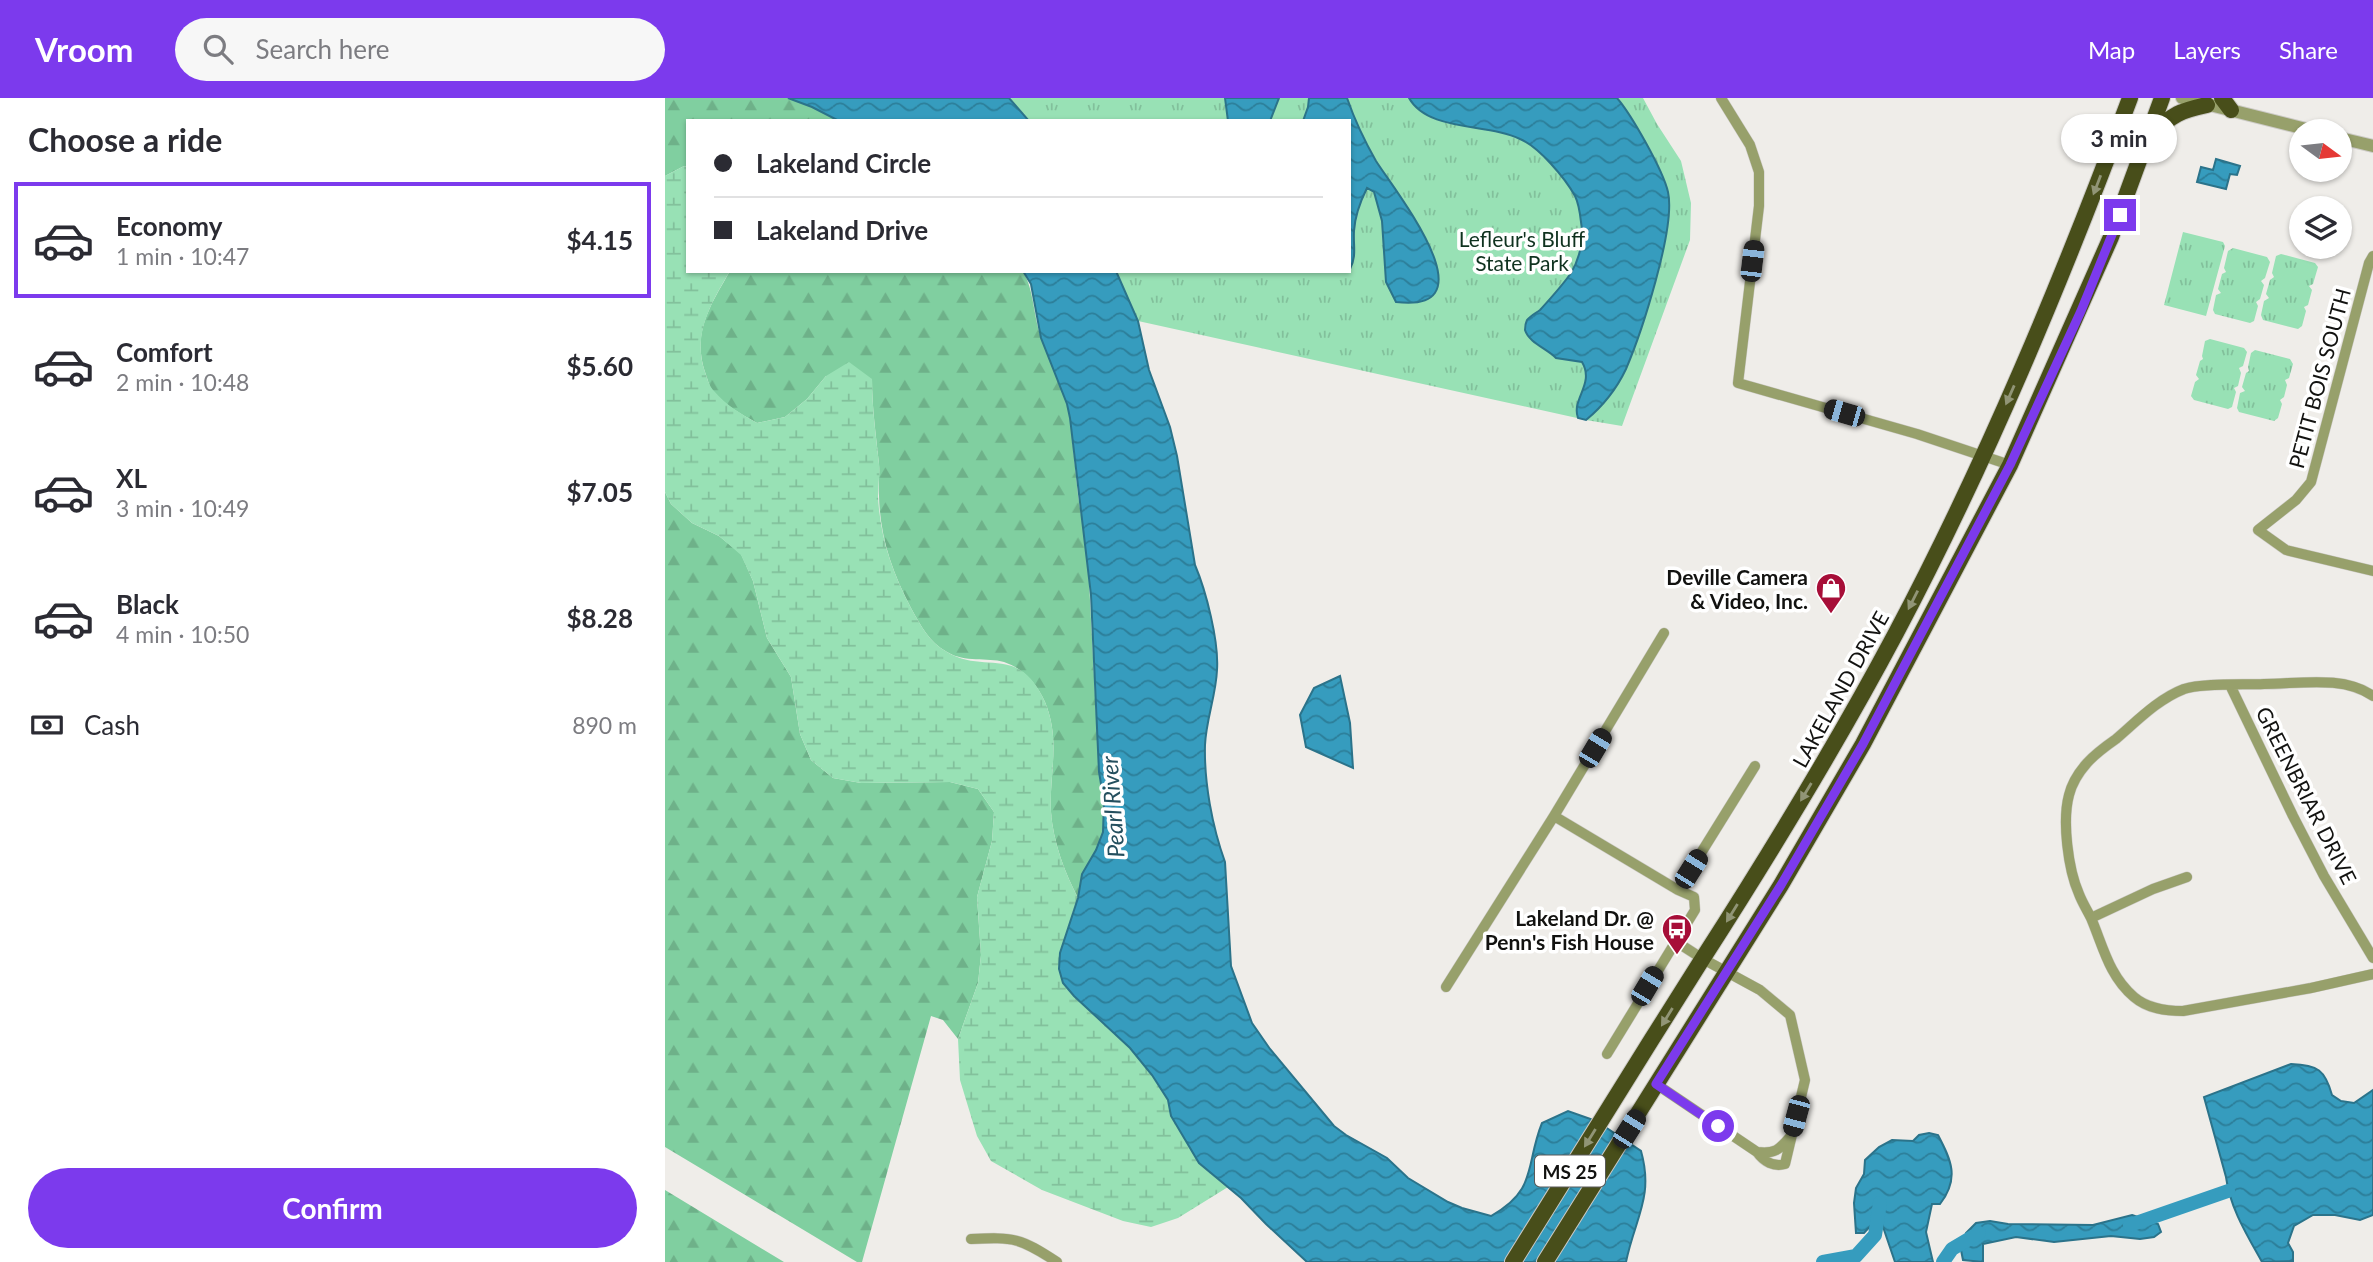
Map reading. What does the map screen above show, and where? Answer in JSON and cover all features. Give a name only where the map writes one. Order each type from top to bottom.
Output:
[{"type":"highway","name":"LAKELAND DRIVE","points":[[1513,1262],[1761,867],[1841,733],[1930,567],[1982,457],[2077,238],[2130,98]]},
{"type":"highway","name":"MS 25","points":[[1545,1262],[1781,885],[1863,744],[2010,465],[2112,237],[2162,98]]},
{"type":"highway","points":[[2145,148],[2163,123],[2178,112],[2220,104]]},
{"type":"street","points":[[1721,98],[1750,145],[1759,172],[1759,206],[1738,383],[1917,434],[2010,465]]},
{"type":"street","points":[[2182,98],[2220,104],[2289,124]]},
{"type":"street","points":[[2352,141],[2373,146]]},
{"type":"street","name":"PETIT BOIS SOUTH","points":[[2373,256],[2311,482],[2296,500],[2258,530],[2286,550],[2373,570]]},
{"type":"street","points":[[1446,986],[1554,817],[1664,633]]},
{"type":"street","points":[[2373,696],[2353,686],[2335,683],[2187,688],[2165,698],[2088,762],[2075,779],[2069,795],[2065,822],[2078,892],[2091,918],[2103,953],[2118,979],[2134,997],[2150,1006],[2168,1011],[2183,1011],[2373,974]]},
{"type":"street","name":"GREENBRIAR DRIVE","points":[[2230,685],[2324,876],[2373,958]]},
{"type":"street","points":[[1678,890],[1755,766]]},
{"type":"street","points":[[1554,817],[1694,897],[1695,910],[1607,1054]]},
{"type":"street","points":[[2091,918],[2154,888],[2187,877]]},
{"type":"street","points":[[1656,1084],[1757,1152],[1761,1158],[1773,1164],[1785,1164],[1805,1080],[1790,1015],[1760,990],[1675,941]]},
{"type":"street","points":[[971,1239],[1006,1238],[1020,1241],[1057,1262]]},
{"type":"green space","points":[[665,98],[788,98],[835,119],[686,119],[686,166],[665,176]]},
{"type":"green space","name":"Lefleur's Bluff State Park","points":[[1009,98],[1643,98],[1681,161],[1691,203],[1690,240],[1622,426],[1586,420],[1138,321],[1117,273],[1351,273],[1351,119],[1027,119]]},
{"type":"green space","points":[[686,166],[686,273],[729,273],[710,307],[702,332],[702,358],[712,389],[729,405],[757,423],[785,417],[807,399],[826,376],[849,362],[872,379],[881,526],[893,568],[911,608],[926,633],[941,648],[961,658],[1013,666],[1035,684],[1045,702],[1050,716],[1053,744],[1051,812],[1054,835],[1064,868],[1078,898],[1072,914],[1103,1021],[1152,1075],[1168,1100],[1171,1116],[1199,1163],[1228,1187],[1178,1218],[1151,1227],[1123,1221],[1042,1190],[991,1161],[977,1136],[960,1080],[958,1039],[978,983],[981,955],[977,897],[992,841],[994,812],[978,789],[950,782],[861,783],[833,778],[811,760],[800,734],[791,677],[767,638],[753,581],[741,555],[719,536],[692,523],[671,504],[665,492],[665,176]]},
{"type":"green space","points":[[2183,232],[2223,242],[2225,246],[2206,316],[2164,305]]},
{"type":"green space","points":[[2233,248],[2267,257],[2270,262],[2265,278],[2261,281],[2264,285],[2260,299],[2256,302],[2258,306],[2254,321],[2250,323],[2215,314],[2213,310],[2216,295],[2221,293],[2218,289],[2222,274],[2226,272],[2224,268],[2228,251]]},
{"type":"green space","points":[[2281,254],[2289,256],[2289,259],[2315,263],[2318,267],[2313,284],[2309,286],[2312,290],[2308,305],[2304,307],[2306,311],[2302,326],[2298,329],[2263,320],[2261,315],[2264,301],[2269,298],[2266,294],[2270,280],[2274,277],[2272,273],[2276,256]]},
{"type":"green space","points":[[729,273],[1024,273],[1030,288],[1039,331],[1068,408],[1088,562],[1099,772],[1104,818],[1103,832],[1096,850],[1082,874],[1078,898],[1060,857],[1054,835],[1051,812],[1052,730],[1042,695],[1029,678],[1011,665],[968,659],[941,648],[922,627],[898,581],[888,554],[880,511],[872,379],[826,376],[807,399],[785,417],[757,423],[727,405],[711,388],[702,360],[701,346],[710,308]]},
{"type":"green space","points":[[2210,339],[2244,348],[2247,352],[2243,366],[2239,368],[2241,373],[2238,386],[2234,388],[2236,392],[2232,407],[2228,409],[2194,400],[2191,396],[2195,382],[2199,379],[2196,375],[2203,359],[2205,341]]},
{"type":"green space","points":[[2255,350],[2290,359],[2293,364],[2289,378],[2285,380],[2287,385],[2284,397],[2280,400],[2282,404],[2278,418],[2274,421],[2239,412],[2237,408],[2240,393],[2245,391],[2242,387],[2249,371],[2251,353]]},
{"type":"green space","points":[[665,492],[671,504],[692,523],[719,536],[741,554],[753,581],[767,638],[791,677],[800,734],[811,760],[833,778],[861,783],[950,782],[978,789],[994,812],[992,841],[977,897],[981,955],[978,983],[958,1039],[943,1020],[931,1016],[862,1262],[857,1262],[665,1147]]},
{"type":"green space","points":[[665,1190],[784,1262],[665,1262]]},
{"type":"water","points":[[788,98],[1009,98],[1027,119],[835,119]]},
{"type":"water","points":[[1225,98],[1279,98],[1271,119],[1228,119]]},
{"type":"water","points":[[1309,98],[1347,98],[1376,161],[1417,222],[1430,247],[1438,271],[1437,289],[1424,301],[1396,302],[1386,282],[1382,221],[1374,192],[1367,188],[1355,220],[1351,266],[1351,119],[1304,119]]},
{"type":"water","points":[[1409,98],[1617,98],[1646,143],[1668,192],[1667,230],[1662,255],[1648,307],[1626,369],[1609,396],[1586,420],[1578,418],[1577,411],[1586,377],[1582,362],[1556,358],[1530,339],[1525,330],[1527,320],[1560,288],[1577,261],[1582,228],[1575,196],[1551,164],[1527,143],[1507,134],[1444,122],[1418,109]]},
{"type":"water","points":[[2216,159],[2240,166],[2237,175],[2230,174],[2226,189],[2197,182],[2201,167],[2213,170]]},
{"type":"water","name":"Pearl River","points":[[1024,273],[1117,273],[1138,321],[1149,370],[1170,427],[1195,565],[1214,631],[1217,670],[1206,736],[1207,789],[1225,862],[1231,966],[1252,1023],[1270,1049],[1334,1126],[1387,1158],[1408,1178],[1462,1208],[1491,1216],[1516,1196],[1528,1176],[1542,1123],[1568,1111],[1596,1121],[1641,1151],[1644,1195],[1626,1262],[1307,1262],[1241,1198],[1199,1163],[1171,1116],[1168,1100],[1152,1075],[1130,1048],[1063,983],[1059,969],[1060,953],[1078,898],[1082,874],[1103,832],[1104,802],[1099,772],[1091,595],[1070,418],[1041,338],[1031,284]]},
{"type":"water","points":[[1340,676],[1350,723],[1353,768],[1306,747],[1300,715],[1314,688]]},
{"type":"water","points":[[2291,1064],[2319,1070],[2332,1095],[2341,1101],[2354,1103],[2373,1090],[2373,1215],[2360,1220],[2335,1215],[2313,1215],[2294,1226],[2288,1243],[2293,1252],[2293,1261],[2262,1262],[2231,1200],[2204,1097]]},
{"type":"water","points":[[1919,1135],[1938,1135],[1950,1161],[1952,1177],[1940,1204],[1932,1204],[1926,1232],[1933,1262],[1895,1262],[1881,1221],[1875,1221],[1864,1233],[1856,1233],[1856,1188],[1864,1174],[1865,1160],[1879,1147],[1892,1140],[1913,1141]]},
{"type":"water","points":[[2132,1215],[2158,1224],[2161,1232],[2154,1237],[2140,1239],[2111,1236],[2054,1242],[2016,1237],[1983,1244],[1983,1262],[1963,1260],[1961,1250],[1966,1233],[1976,1223],[1990,1221],[2008,1224],[2093,1225]]},
{"type":"waterway","points":[[2130,1225],[2228,1191]]},
{"type":"waterway","points":[[1823,1262],[1856,1256],[1875,1235],[1880,1203]]},
{"type":"waterway","points":[[1943,1262],[1952,1249],[1979,1233]]},
{"type":"place","name":"Deville Camera & Video, Inc.","points":[[1831,615]]},
{"type":"place","name":"Lakeland Dr. @ Penn's Fish House","points":[[1677,956]]},
{"type":"route","points":[[1718,1126],[1656,1084],[1781,885],[1863,744],[2010,465],[2081,311],[2120,215]]}]
